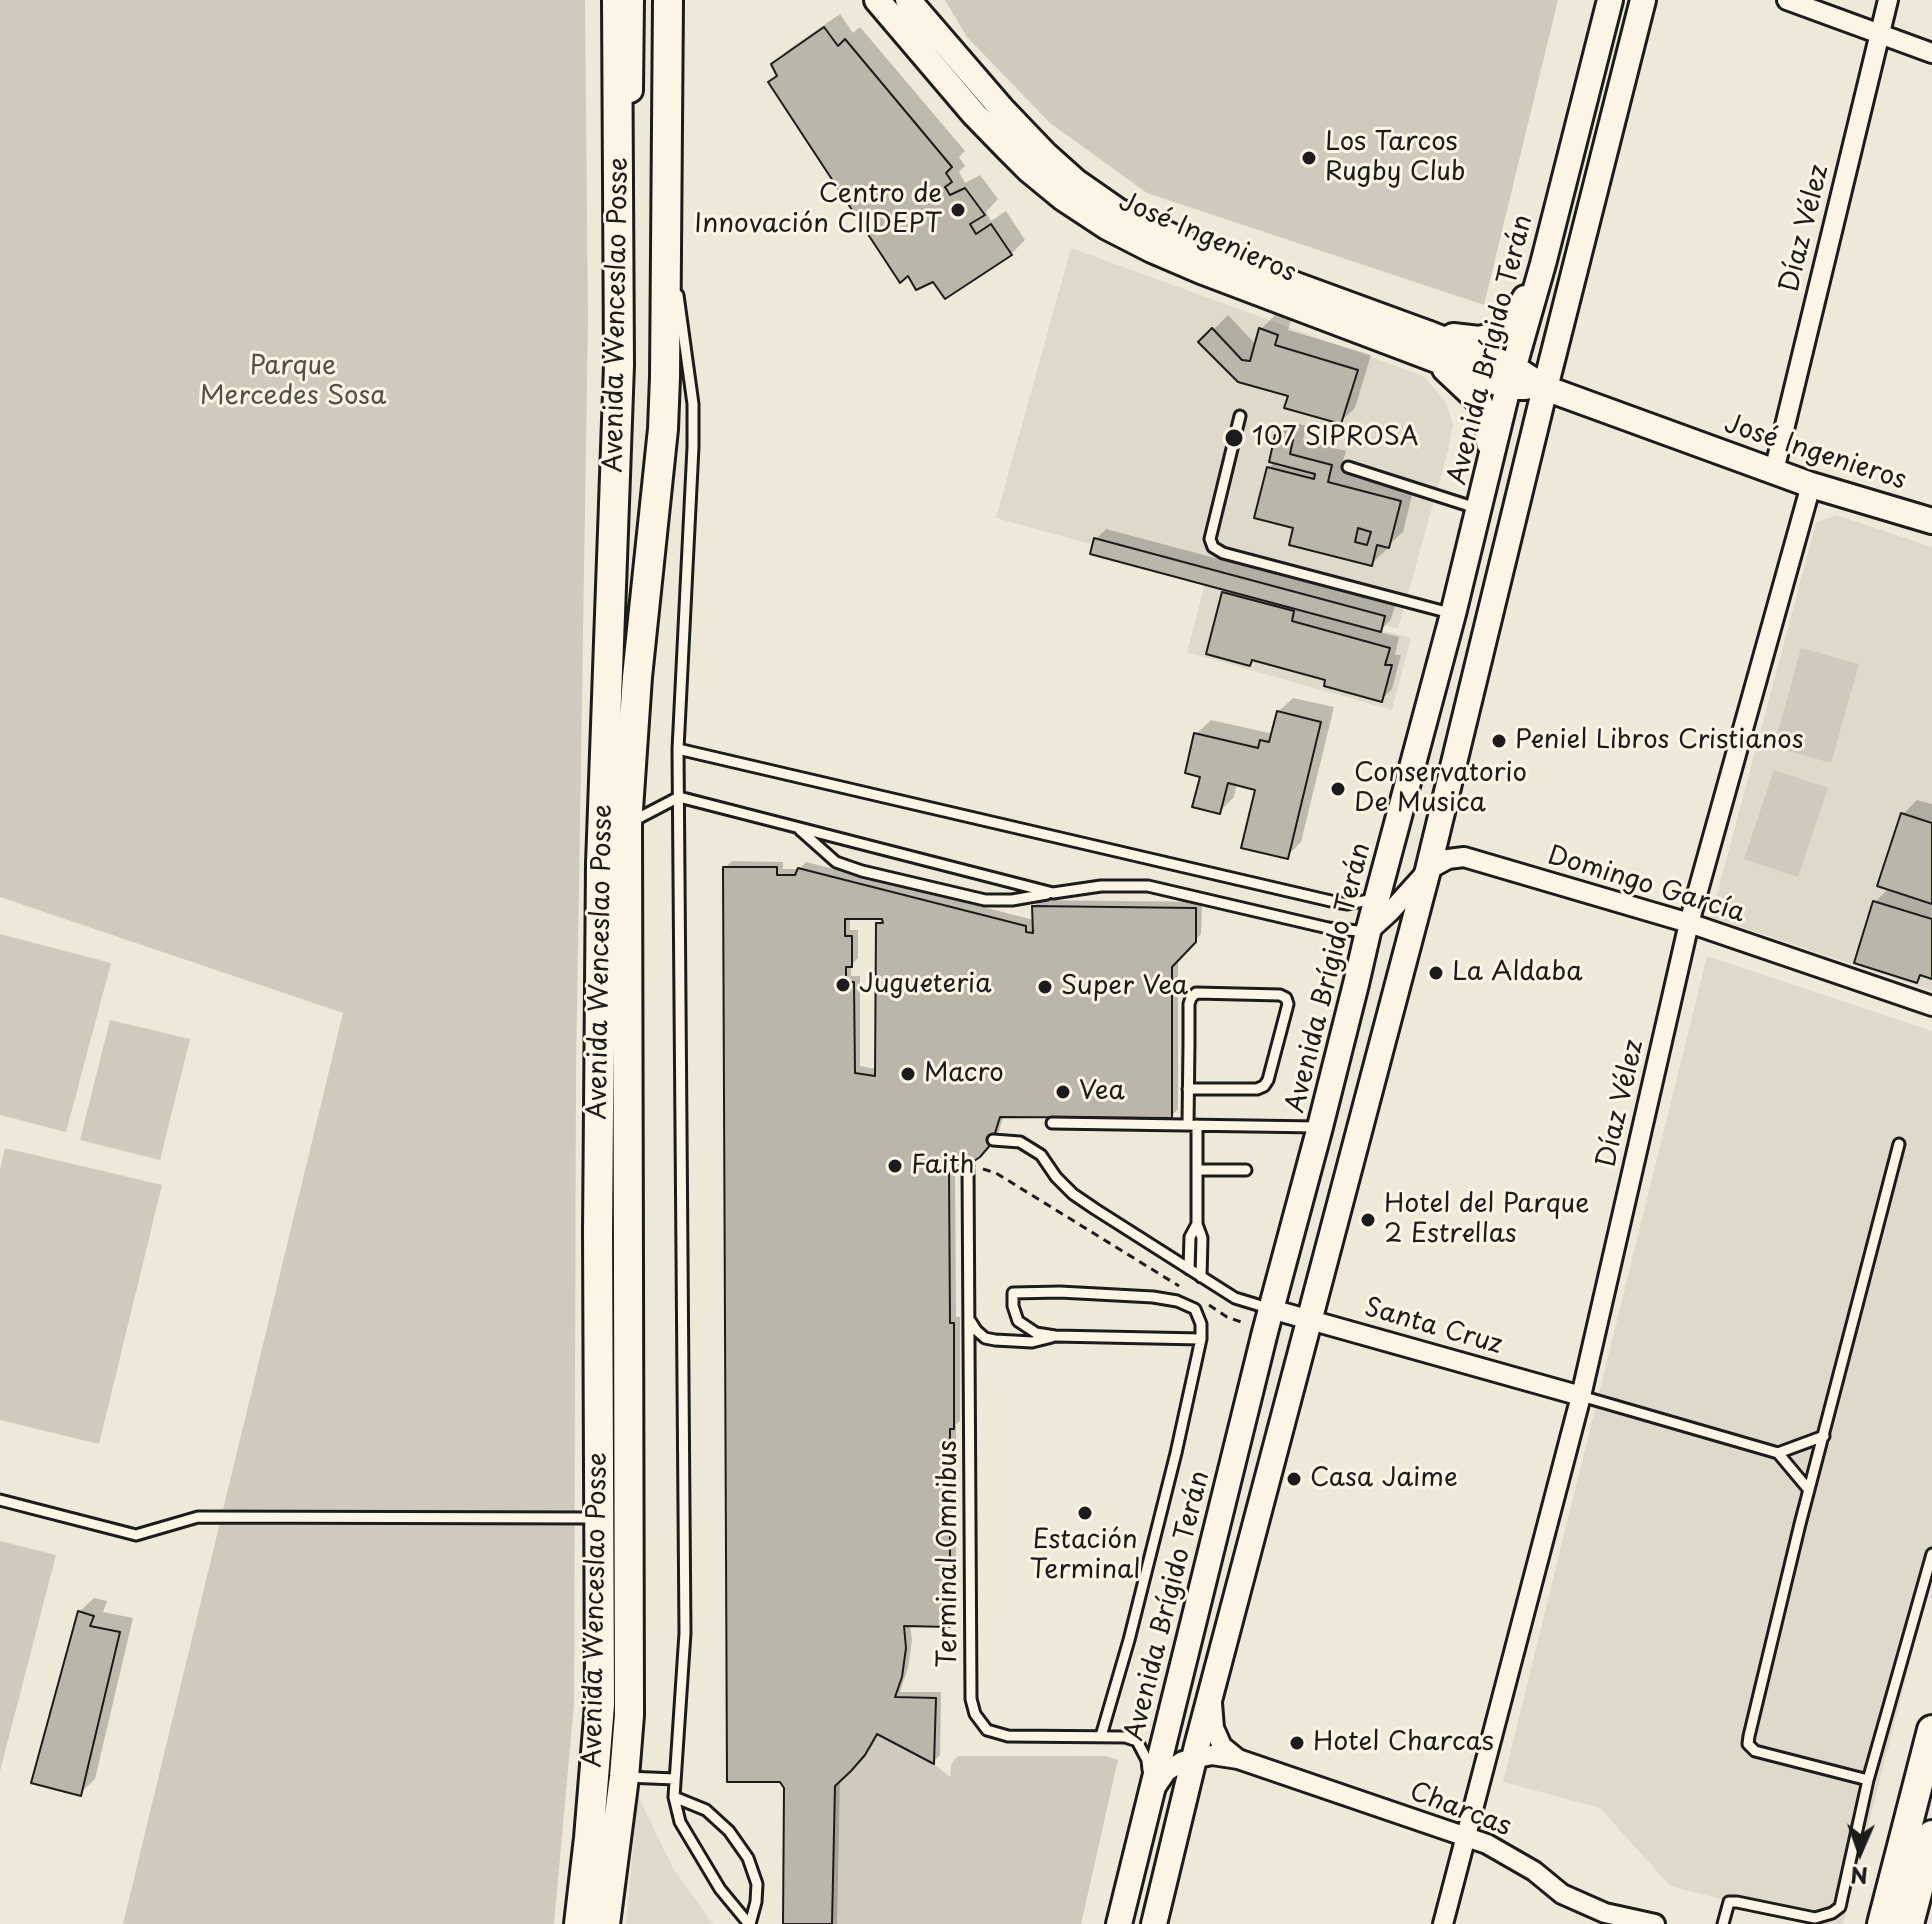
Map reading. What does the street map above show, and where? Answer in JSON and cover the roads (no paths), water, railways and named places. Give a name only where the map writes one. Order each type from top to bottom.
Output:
[{"type":"main road","name":"Avenida Wenceslao Posse","points":[[579,1924],[600,1705],[601,864],[619,365],[617,0]]},
{"type":"main road","points":[[619,146],[629,95],[631,0]]},
{"type":"main road","name":"José Ingenieros","points":[[877,0],[974,114],[1029,170],[1063,198],[1107,227],[1152,250],[1434,359],[1545,388],[1811,485],[1932,521]]},
{"type":"main road","name":"José Ingenieros","points":[[908,0],[1046,155],[1075,181],[1118,211],[1203,251],[1427,333],[1511,377]]},
{"type":"main road","name":"Avenida Brígido Terán","points":[[1119,1924],[1271,1309],[1610,0]]},
{"type":"main road","points":[[1154,1924],[1194,1759],[1428,870],[1643,0]]},
{"type":"main road","points":[[605,1924],[629,1715],[627,824],[637,677],[663,429],[668,1]]},
{"type":"main road","points":[[1427,333],[1479,339],[1498,334],[1513,321],[1543,264]]},
{"type":"main road","points":[[1434,359],[1479,401],[1489,436],[1488,469]]},
{"type":"main road","points":[[1882,1924],[1932,1730]]},
{"type":"main road","points":[[1909,1924],[1932,1835]]},
{"type":"street","points":[[1787,0],[1932,53]]},
{"type":"street","name":"Díaz Vélez","points":[[1774,471],[1888,0]]},
{"type":"street","name":"Díaz Vélez","points":[[1443,1924],[1581,1396],[1689,923],[1811,485]]},
{"type":"street","name":"Domingo García","points":[[1368,932],[1428,870],[1448,859],[1464,857],[1689,923],[1932,1006]]},
{"type":"street","name":"Santa Cruz","points":[[1271,1309],[1581,1396]]},
{"type":"street","points":[[1211,1695],[1214,1728],[1222,1746],[1238,1759]]},
{"type":"street","name":"Charcas","points":[[1194,1759],[1212,1755],[1238,1759],[1465,1836],[1487,1844],[1534,1871],[1562,1894],[1603,1918],[1655,1924]]},
{"type":"street","points":[[1150,1796],[1167,1771],[1183,1761],[1194,1759]]},
{"type":"lane","points":[[667,214],[693,404],[678,749],[685,1633],[674,1797],[680,1822],[720,1889],[750,1924]]},
{"type":"lane","points":[[1240,416],[1210,539],[1213,547],[1223,553],[1453,614]]},
{"type":"lane","points":[[1348,467],[1480,509]]},
{"type":"lane","points":[[678,749],[1335,902],[1348,904],[1378,898]]},
{"type":"lane","points":[[627,824],[679,797],[1053,893]]},
{"type":"lane","points":[[797,827],[836,862],[985,900],[1012,900],[1101,886],[1148,886],[1328,928],[1368,932]]},
{"type":"lane","points":[[1188,1089],[1257,1089],[1264,1086],[1288,1004],[1286,998],[1280,995],[1196,993],[1189,1004],[1188,1089],[1197,1170],[1197,1224],[1202,1238],[1201,1277]]},
{"type":"lane","points":[[1052,1123],[1320,1127]]},
{"type":"lane","points":[[993,1140],[1020,1142],[1041,1155],[1073,1194],[1235,1298],[1271,1309]]},
{"type":"lane","points":[[1868,1780],[1755,1751],[1748,1744],[1809,1490],[1899,1144]]},
{"type":"lane","name":"Terminal Omnibus","points":[[968,1165],[971,1699],[975,1714],[987,1730],[1008,1736],[1101,1736],[1137,1741],[1147,1760],[1150,1796]]},
{"type":"lane","points":[[1197,1170],[1246,1170]]},
{"type":"lane","points":[[1189,1269],[1190,1237],[1197,1224]]},
{"type":"lane","points":[[1101,1736],[1137,1611],[1182,1430],[1201,1339],[1201,1324],[1195,1309],[1177,1301],[1153,1297],[1013,1293],[1018,1321],[1036,1333],[1201,1339]]},
{"type":"lane","points":[[969,1319],[985,1338],[995,1340],[1032,1342],[1055,1336]]},
{"type":"lane","points":[[1581,1396],[1778,1453],[1809,1490]]},
{"type":"lane","points":[[1778,1453],[1824,1436]]},
{"type":"lane","points":[[0,1500],[136,1535],[198,1517],[599,1518]]},
{"type":"lane","points":[[1723,1924],[1729,1902],[1815,1918],[1840,1907],[1868,1780],[1932,1554]]},
{"type":"lane","points":[[624,1777],[675,1779]]},
{"type":"lane","points":[[674,1797],[706,1810],[729,1831],[748,1858],[757,1884],[750,1924]]},
{"type":"place","name":"Los Tarcos Rugby Club","points":[[1309,158]]},
{"type":"place","name":"Centro de Innovación CIIDEPT","points":[[958,210]]},
{"type":"place","name":"107 SIPROSA","points":[[1234,438]]},
{"type":"place","name":"Peniel Libros Cristianos","points":[[1499,741]]},
{"type":"place","name":"Conservatorio De Musica","points":[[1338,789]]},
{"type":"place","name":"La Aldaba","points":[[1436,973]]},
{"type":"place","name":"Jugueteria","points":[[843,985]]},
{"type":"place","name":"Super Vea","points":[[1045,987]]},
{"type":"place","name":"Macro","points":[[908,1074]]},
{"type":"place","name":"Vea","points":[[1063,1092]]},
{"type":"place","name":"Faith","points":[[895,1166]]},
{"type":"place","name":"Hotel del Parque 2 Estrellas","points":[[1368,1220]]},
{"type":"place","name":"Casa Jaime","points":[[1294,1479]]},
{"type":"place","name":"Estación Terminal","points":[[1085,1513]]},
{"type":"place","name":"Hotel Charcas","points":[[1297,1743]]},
{"type":"park label","name":"Parque Mercedes Sosa","points":[[293,382]]}]
